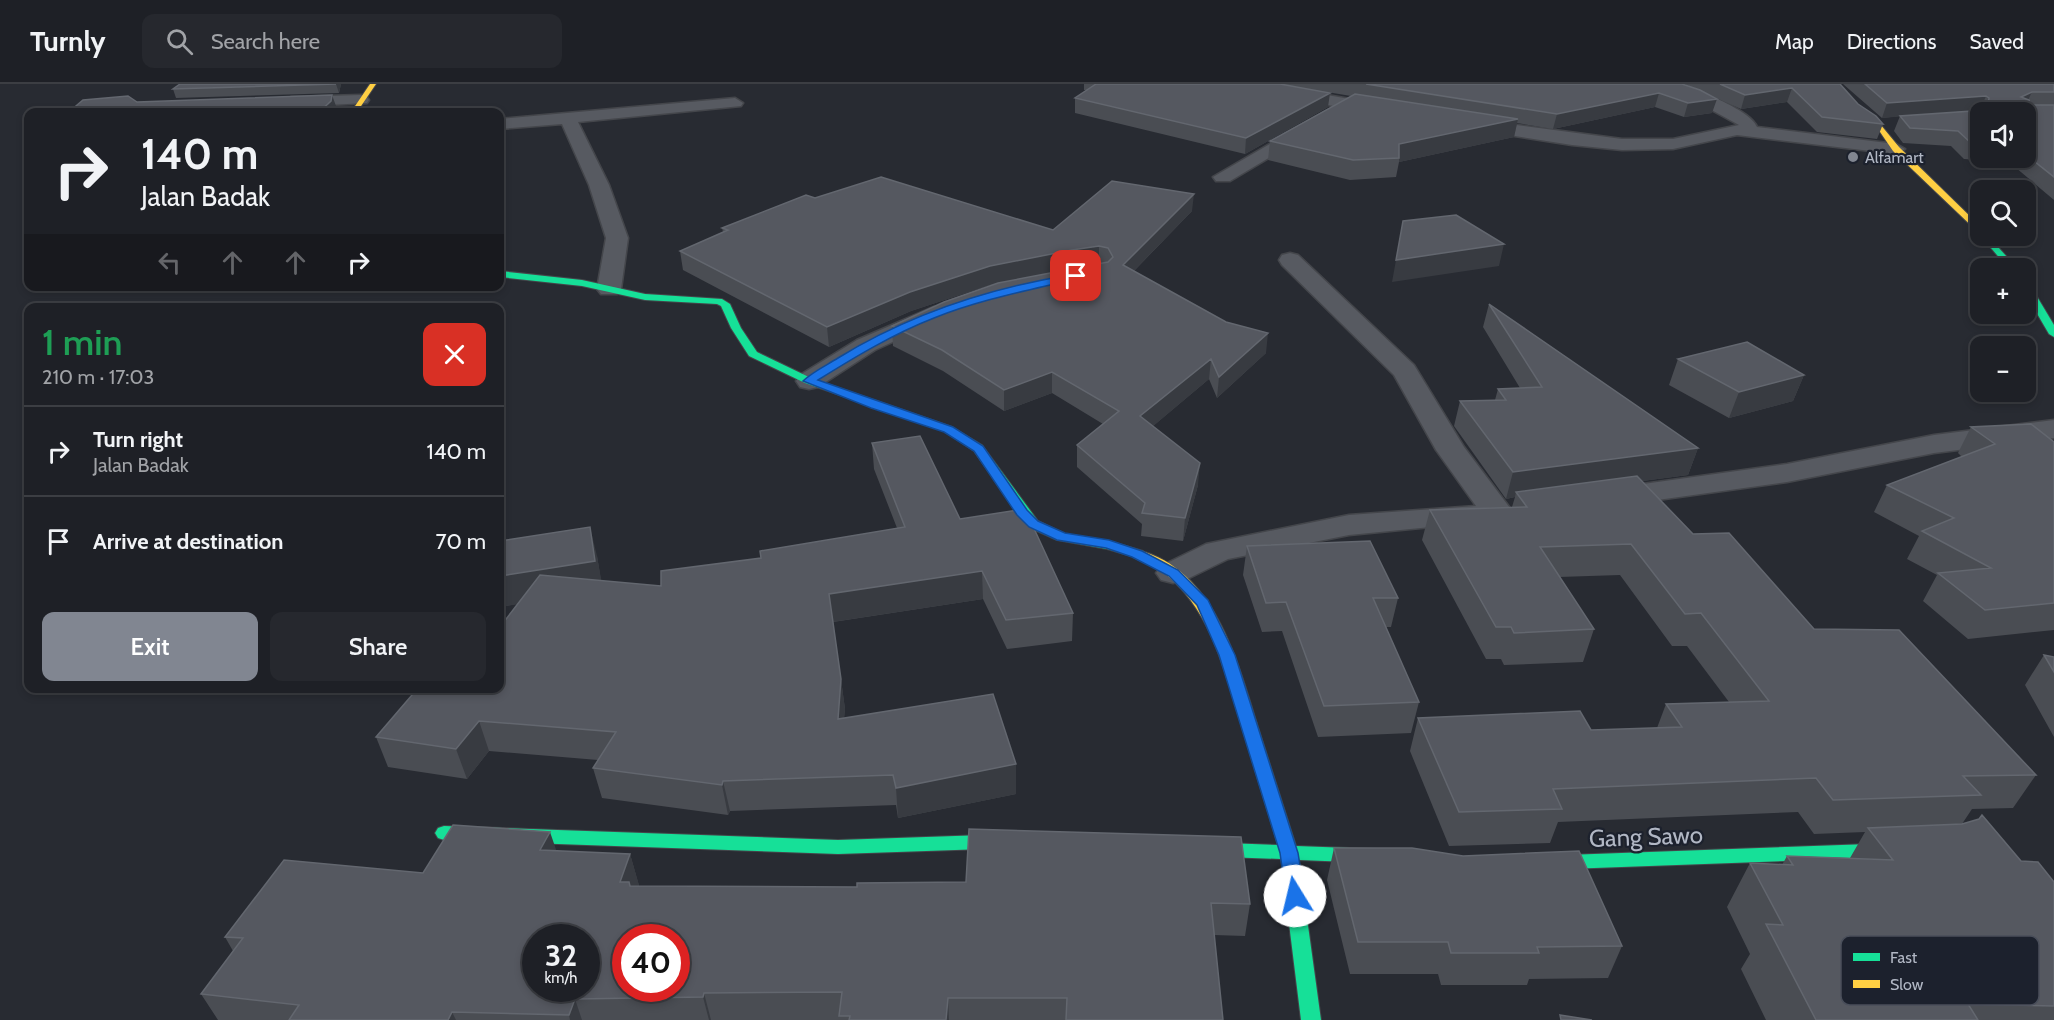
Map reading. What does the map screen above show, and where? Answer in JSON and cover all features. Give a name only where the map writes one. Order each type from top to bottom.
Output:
[{"type":"street","points":[[269,102],[357,106],[373,84]]},
{"type":"street","points":[[1237,84],[1400,113]]},
{"type":"street","points":[[1658,84],[1703,99],[1748,122],[1750,131]]},
{"type":"street","points":[[1831,84],[1860,113],[1878,125],[1896,149],[1970,220]]},
{"type":"street","points":[[504,124],[735,103]]},
{"type":"street","points":[[1223,177],[1294,135],[1337,113],[1348,104]]},
{"type":"street","points":[[568,118],[599,185],[617,238],[609,289]]},
{"type":"street","points":[[1455,122],[1623,145],[1673,144],[1716,132],[1750,131],[1896,149]]},
{"type":"street","points":[[1878,125],[1900,123]]},
{"type":"street","points":[[1993,246],[2004,258]]},
{"type":"street","points":[[1173,573],[1218,551],[1349,525],[1509,511],[1451,450],[1405,371],[1290,260]]},
{"type":"street","points":[[504,274],[541,277],[645,297],[719,301],[725,304],[736,328],[753,354],[809,381],[875,406],[948,429],[978,448],[1022,512],[1045,531],[1109,544],[1137,554],[1173,573],[1203,604],[1227,655],[1289,853],[1305,960],[1311,1020]]},
{"type":"street","points":[[2036,304],[2054,334]]},
{"type":"street","points":[[809,381],[866,345],[907,325],[952,309]]},
{"type":"street","points":[[1578,501],[1788,473],[1934,444],[2054,429]]},
{"type":"street","points":[[444,833],[795,846],[996,840],[1031,842]]},
{"type":"street","points":[[1184,848],[1386,858]]},
{"type":"street","name":"Gang Sawo","points":[[1525,864],[1909,850]]},
{"type":"building","points":[[180,84],[336,84],[173,89]]},
{"type":"building","points":[[1096,84],[1280,84],[1330,93],[1246,138],[1075,98]]},
{"type":"building","points":[[1366,84],[1682,84],[1717,99],[1688,103],[1659,93],[1557,114]]},
{"type":"building","points":[[1720,84],[1840,84],[1858,104],[1876,116],[1883,124],[1822,117],[1792,88],[1745,95]]},
{"type":"building","points":[[1865,84],[2054,84],[2054,92],[2032,92],[2021,97],[2029,102],[1988,102],[1989,98],[1986,96],[1887,103]]},
{"type":"building","points":[[1355,94],[1518,119],[1399,144],[1399,158],[1353,160],[1270,141]]},
{"type":"building","points":[[332,95],[331,101],[323,108],[74,108],[83,100],[128,96],[137,102]]},
{"type":"building","points":[[2036,105],[2054,105],[2054,177],[2036,163]]},
{"type":"building","points":[[1970,111],[1970,142],[1958,131],[1910,128],[1900,116]]},
{"type":"building","points":[[881,177],[1053,230],[1112,181],[1194,194],[1123,265],[1226,322],[1268,333],[1219,377],[1211,359],[1140,416],[1200,463],[1185,518],[1142,513],[1145,503],[1077,445],[1119,411],[1052,372],[1004,390],[942,350],[892,326],[944,302],[998,283],[1108,262],[1113,257],[1108,248],[1099,246],[1072,250],[990,266],[910,292],[827,327],[680,251],[728,230],[722,228],[806,195],[815,198]]},
{"type":"building","points":[[1456,215],[1504,244],[1396,260],[1403,221]]},
{"type":"building","points":[[1489,304],[1698,448],[1513,472],[1460,401],[1506,400],[1498,389],[1542,387]]},
{"type":"building","points":[[1747,342],[1804,375],[1739,392],[1678,359]]},
{"type":"building","points":[[2031,424],[2054,442],[2054,603],[1985,610],[1938,573],[1991,568],[1922,531],[1954,518],[1887,485],[1995,444],[1971,427]]},
{"type":"building","points":[[920,436],[960,519],[1025,509],[1073,613],[1006,620],[982,571],[829,594],[841,679],[838,719],[993,694],[1016,764],[896,788],[893,775],[723,781],[722,785],[593,768],[616,732],[479,721],[456,749],[376,737],[414,693],[504,693],[504,622],[540,575],[661,586],[661,571],[761,558],[760,551],[905,527],[872,443]]},
{"type":"building","points":[[1637,476],[1693,534],[1729,533],[1814,629],[1899,630],[2036,775],[1963,776],[1981,795],[1833,800],[1816,778],[1553,789],[1562,809],[1459,812],[1418,718],[1580,711],[1591,730],[1682,727],[1666,704],[1769,701],[1701,613],[1685,614],[1631,544],[1540,547],[1594,629],[1514,633],[1511,627],[1496,627],[1430,510],[1527,507],[1516,492]]},
{"type":"building","points":[[590,527],[595,561],[504,575],[504,540]]},
{"type":"building","points":[[1370,541],[1398,598],[1373,598],[1419,702],[1324,706],[1286,602],[1266,603],[1247,546]]},
{"type":"building","points":[[2044,655],[2054,657],[2054,672]]},
{"type":"building","points":[[1982,815],[2021,861],[2038,862],[2054,882],[2054,1006],[2011,1005],[2039,1005],[2039,936],[1841,936],[1841,1005],[1969,1005],[1978,1020],[1816,1020],[1766,924],[1783,925],[1750,863],[1793,865],[1787,856],[1893,860],[1868,828],[1962,824],[1979,819]]},
{"type":"building","points":[[453,825],[550,832],[540,850],[630,854],[620,882],[629,882],[630,886],[857,887],[857,883],[966,882],[969,829],[1241,837],[1250,904],[1211,903],[1223,1020],[1066,1020],[1067,998],[948,998],[946,1020],[849,1020],[850,1016],[839,1016],[842,992],[704,993],[703,997],[690,997],[690,924],[612,924],[612,998],[600,999],[600,924],[522,924],[522,1002],[574,1002],[569,1015],[452,1012],[448,1020],[289,1020],[299,1005],[201,994],[243,938],[225,937],[284,860],[423,873]]},
{"type":"building","points":[[1334,848],[1412,848],[1463,856],[1579,851],[1622,946],[1537,947],[1539,953],[1451,953],[1448,942],[1358,942]]},
{"type":"building","points":[[1560,1015],[1592,1020],[1561,1020]]},
{"type":"traffic: fast","points":[[1993,246],[2004,258]]},
{"type":"traffic: fast","points":[[504,274],[582,283],[645,297],[719,301],[725,304],[736,328],[753,354],[809,381],[948,429],[978,448],[1033,524],[1062,537],[1109,545],[1138,554]]},
{"type":"traffic: fast","points":[[2036,304],[2054,334]]},
{"type":"traffic: fast","points":[[1249,724],[1289,853],[1311,1020]]},
{"type":"traffic: fast","points":[[444,833],[838,847],[1014,841]]},
{"type":"traffic: fast","points":[[1198,849],[1377,856]]},
{"type":"traffic: fast","points":[[1539,863],[1898,850]]},
{"type":"traffic: slow","points":[[357,108],[373,84]]},
{"type":"traffic: slow","points":[[1831,84],[1860,113],[1878,125],[1896,149],[1970,221]]},
{"type":"traffic: slow","points":[[1138,554],[1174,574],[1202,606],[1213,624],[1230,663],[1249,724]]},
{"type":"place","name":"Alfamart","points":[[1853,157]]},
{"type":"route","points":[[1076,276],[1037,283],[931,315],[866,345],[809,381],[875,406],[930,421],[948,429],[978,448],[1022,512],[1033,524],[1062,537],[1109,544],[1137,554],[1173,573],[1203,604],[1227,655],[1289,853],[1295,896]]}]
